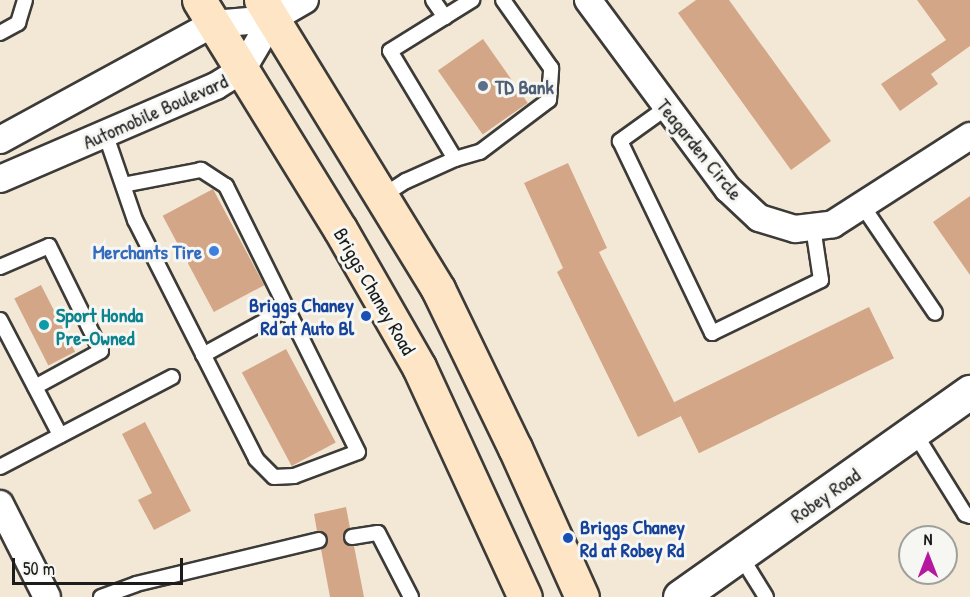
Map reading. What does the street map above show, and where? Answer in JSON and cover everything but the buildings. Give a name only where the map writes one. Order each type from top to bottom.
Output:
[{"type":"main road","points":[[266,10],[438,289],[582,597]]},
{"type":"main road","name":"Briggs Chaney Road","points":[[206,12],[340,229],[419,367],[525,597]]},
{"type":"street","points":[[0,140],[206,12],[266,10],[305,0]]},
{"type":"street","name":"Teagarden Circle","points":[[588,0],[728,189],[759,218],[795,229],[833,224],[970,135]]},
{"type":"street","name":"Automobile Boulevard","points":[[0,179],[216,86],[242,70],[266,10]]},
{"type":"street","name":"Robey Road","points":[[680,597],[970,392]]},
{"type":"street","points":[[0,504],[47,597]]},
{"type":"lane","points":[[0,33],[18,23],[25,0]]},
{"type":"lane","points":[[433,0],[445,17]]},
{"type":"lane","points":[[455,159],[390,51],[472,0]]},
{"type":"lane","points":[[381,197],[406,182],[455,159],[480,152],[549,100],[551,68],[504,0]]},
{"type":"lane","points":[[666,108],[620,141],[711,333],[821,280],[813,227]]},
{"type":"lane","points":[[105,134],[135,220],[256,459],[274,477],[294,476],[358,452],[226,186],[201,170],[123,185]]},
{"type":"lane","points":[[862,205],[934,313]]},
{"type":"lane","points":[[0,267],[49,246],[101,351],[35,387]]},
{"type":"lane","points":[[203,355],[287,309]]},
{"type":"lane","points":[[0,320],[60,435]]},
{"type":"lane","points":[[0,467],[172,377]]},
{"type":"lane","points":[[914,432],[965,514],[970,516]]},
{"type":"lane","points":[[352,537],[378,533],[411,597]]},
{"type":"lane","points":[[101,597],[138,591],[319,540]]},
{"type":"lane","points":[[740,555],[766,597]]},
{"type":"place","name":"TD Bank","points":[[483,86]]},
{"type":"place","name":"Merchants Tire","points":[[214,251]]},
{"type":"place","name":"Briggs Chaney Rd at Auto Bl","points":[[366,316]]},
{"type":"place","name":"Sport Honda Pre-Owned","points":[[44,325]]},
{"type":"place","name":"Briggs Chaney Rd at Robey Rd","points":[[568,538]]}]
